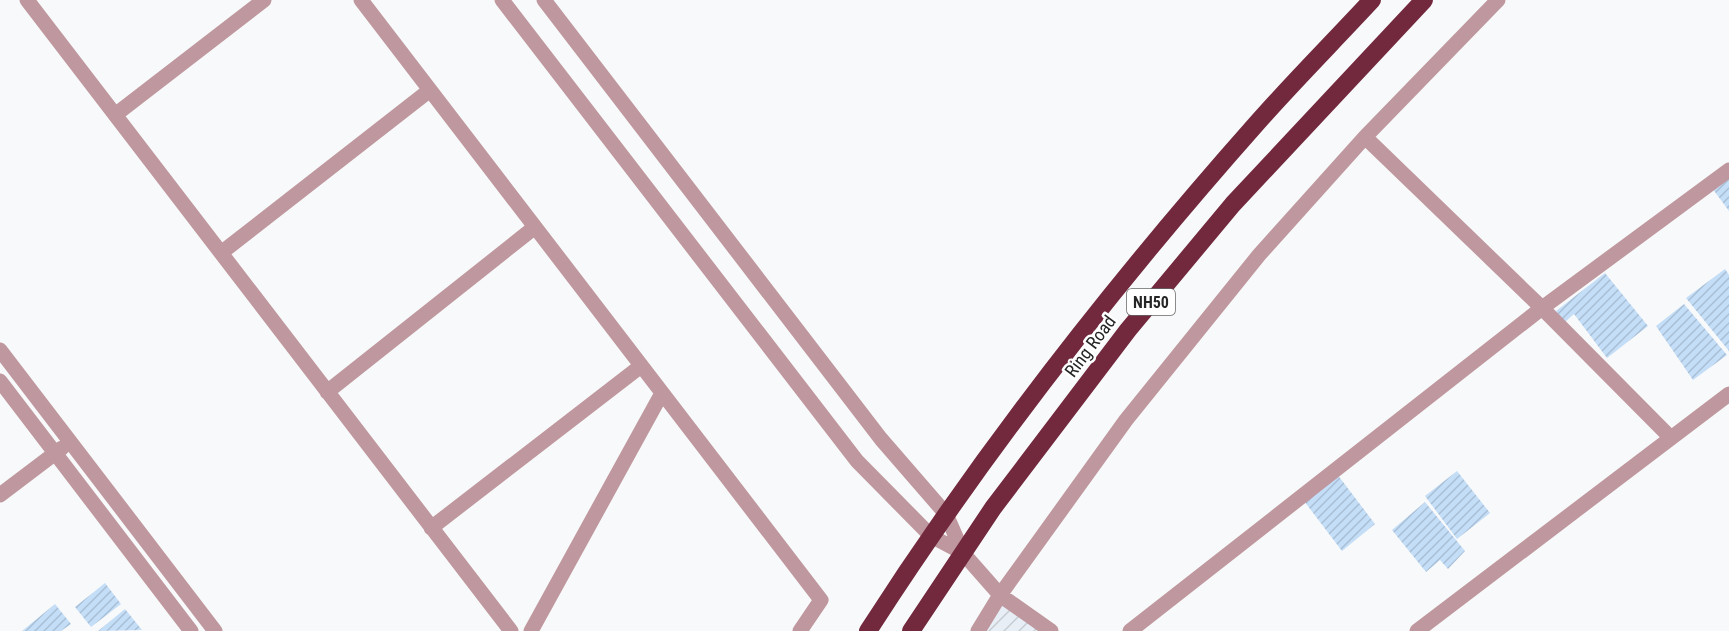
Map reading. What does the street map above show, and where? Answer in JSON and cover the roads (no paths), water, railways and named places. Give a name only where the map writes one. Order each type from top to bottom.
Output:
[{"type":"highway","name":"Ring Road","points":[[868,631],[946,514],[1074,343],[1160,236],[1258,122],[1372,0]]},
{"type":"highway","name":"Ring Road","points":[[911,631],[993,508],[1128,330],[1233,204],[1424,0]]},
{"type":"street","points":[[27,0],[511,631]]},
{"type":"street","points":[[115,115],[264,0]]},
{"type":"street","points":[[361,0],[820,600],[800,631]]},
{"type":"street","points":[[502,0],[857,461],[931,536],[963,553]]},
{"type":"street","points":[[544,0],[881,439],[946,514],[963,553],[1000,595],[1052,631]]},
{"type":"street","points":[[978,631],[1000,595],[1134,411],[1259,255],[1365,137],[1498,0]]},
{"type":"street","points":[[221,254],[430,90]]},
{"type":"street","points":[[1365,137],[1542,308],[1671,438]]},
{"type":"street","points":[[1130,631],[1542,308],[1729,170]]},
{"type":"street","points":[[327,392],[535,227]]},
{"type":"street","points":[[0,350],[215,631]]},
{"type":"street","points":[[431,528],[641,366]]},
{"type":"street","points":[[0,381],[190,631]]},
{"type":"street","points":[[531,631],[662,393]]},
{"type":"street","points":[[1418,631],[1729,394]]},
{"type":"street","points":[[0,495],[70,441]]}]
